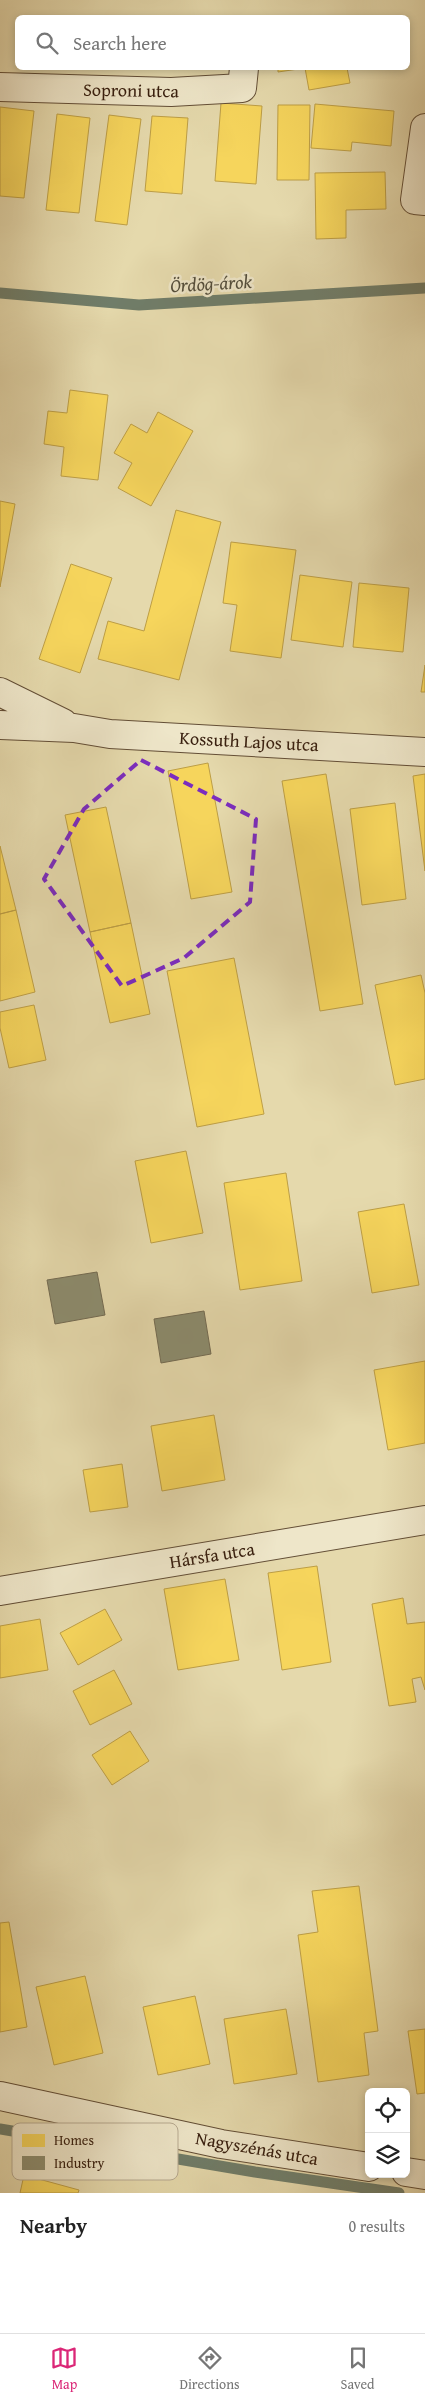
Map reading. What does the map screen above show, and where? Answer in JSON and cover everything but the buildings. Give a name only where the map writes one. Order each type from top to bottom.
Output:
[{"type":"street","name":"Soproni utca","points":[[0,87],[171,92],[242,88],[244,70]]},
{"type":"street","points":[[420,201],[425,128]]},
{"type":"street","name":"Kossuth Lajos utca","points":[[0,692],[74,728]]},
{"type":"street","name":"Kossuth Lajos utca","points":[[0,725],[74,728],[110,734],[425,752]]},
{"type":"street","name":"Hársfa utca","points":[[0,1590],[425,1520]]},
{"type":"street","name":"Nagyszénás utca","points":[[0,2096],[124,2123]]},
{"type":"street","name":"Nagyszénás utca","points":[[178,2135],[221,2144],[365,2166]]},
{"type":"street","points":[[410,2173],[425,2175]]},
{"type":"highlighted area","points":[[141,760],[256,819],[250,902],[184,958],[122,986],[44,879],[84,809]]},
{"type":"waterway","name":"Ördög-árok","points":[[0,293],[139,305],[425,288]]},
{"type":"waterway","points":[[0,2129],[12,2131]]},
{"type":"waterway","points":[[178,2159],[399,2193]]}]
